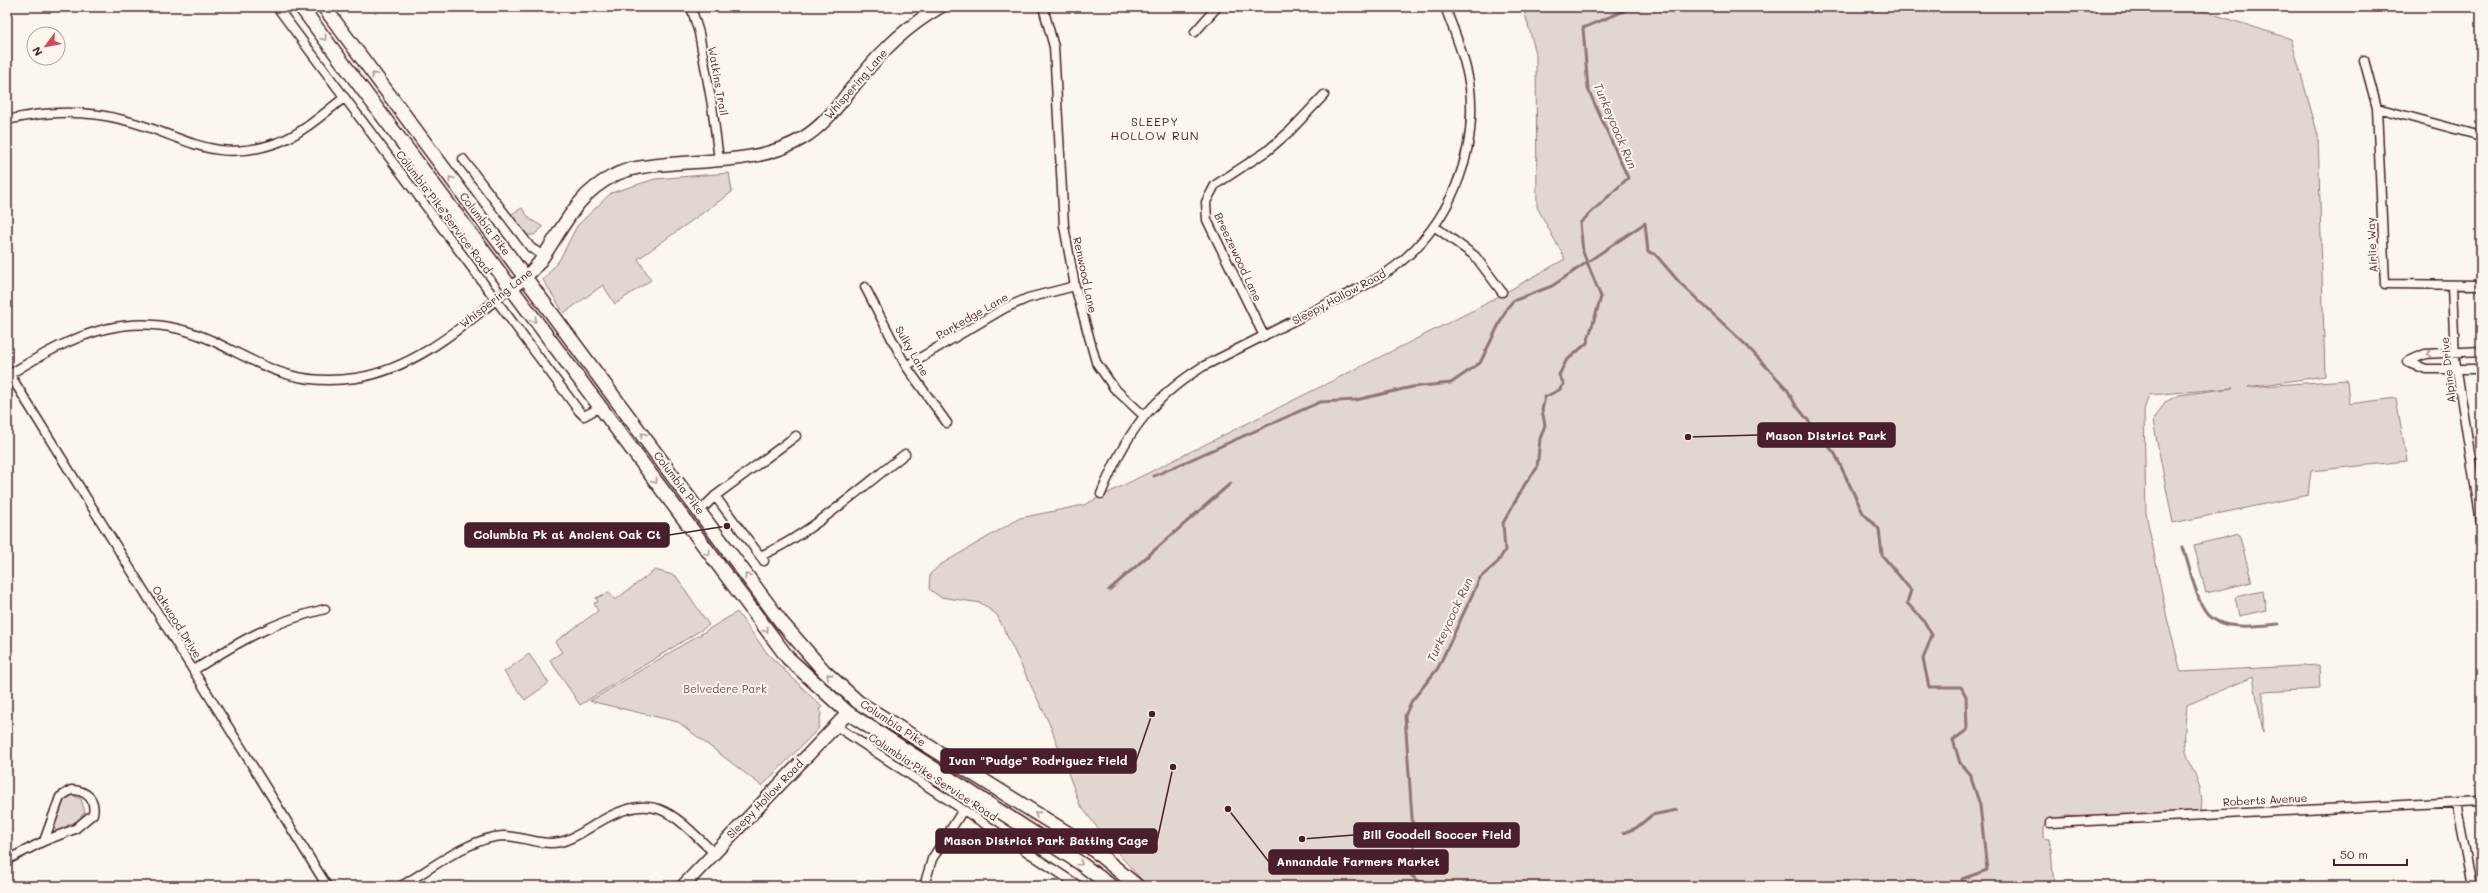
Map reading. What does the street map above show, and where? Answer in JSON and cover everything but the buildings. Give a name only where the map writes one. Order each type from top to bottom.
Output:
[{"type":"main road","name":"Columbia Pike","points":[[301,7],[768,633],[802,672],[848,713],[1080,862],[1111,886]]},
{"type":"main road","name":"Columbia Pike","points":[[324,7],[700,511],[802,646],[824,671],[858,702],[1090,847],[1137,886]]},
{"type":"main road","points":[[848,713],[858,702]]},
{"type":"street","name":"Columbia Pike Service Road","points":[[277,7],[579,412],[584,416],[599,408]]},
{"type":"street","name":"Watkins Trail","points":[[691,7],[699,33],[712,105],[719,160]]},
{"type":"street","name":"Whispering Lane","points":[[8,374],[45,352],[77,337],[113,327],[136,325],[156,326],[194,334],[256,364],[293,376],[316,380],[357,378],[390,369],[417,356],[525,278],[544,256],[574,207],[586,194],[604,181],[628,170],[643,167],[719,160],[770,152],[804,137],[832,115],[882,52],[908,29],[940,7]]},
{"type":"street","name":"Renwood Lane","points":[[1043,7],[1054,47],[1064,226],[1075,286],[1096,362],[1114,388],[1143,415]]},
{"type":"street","points":[[1195,32],[1217,7]]},
{"type":"street","name":"Sleepy Hollow Road","points":[[1143,415],[1181,380],[1202,367],[1379,277],[1412,252],[1434,226],[1455,189],[1463,169],[1470,130],[1470,88],[1466,67],[1445,7]]},
{"type":"street","points":[[2364,60],[2377,108],[2481,136]]},
{"type":"street","name":"Breezewood Lane","points":[[1264,336],[1207,220],[1206,202],[1215,185],[1267,151],[1290,131],[1324,95]]},
{"type":"street","points":[[7,120],[46,114],[98,115],[147,126],[198,147],[231,151],[255,148],[281,141],[295,134],[344,98]]},
{"type":"street","name":"Airlie Way","points":[[2377,108],[2385,284],[2452,286],[2481,285]]},
{"type":"street","points":[[463,159],[531,248],[544,256]]},
{"type":"street","points":[[1434,226],[1475,256],[1502,292]]},
{"type":"street","name":"Parkedge Lane","points":[[906,366],[1005,308],[1028,298],[1075,286]]},
{"type":"street","name":"Alpine Drive","points":[[2452,286],[2457,369],[2481,522]]},
{"type":"street","name":"Sulky Lane","points":[[865,287],[906,366],[947,423]]},
{"type":"street","points":[[2481,351],[2425,354],[2407,362],[2426,369],[2481,369]]},
{"type":"street","name":"Oakwood Drive","points":[[8,374],[194,670],[327,886]]},
{"type":"street","points":[[1101,494],[1119,452],[1143,415]]},
{"type":"street","points":[[700,511],[715,496],[796,436]]},
{"type":"street","points":[[715,496],[762,559],[800,534],[904,454]]},
{"type":"street","points":[[194,670],[257,631],[277,622],[325,609]]},
{"type":"street","name":"Sleepy Hollow Road","points":[[683,886],[848,713]]},
{"type":"street","name":"Columbia Pike Service Road","points":[[836,726],[1079,886]]},
{"type":"street","points":[[7,860],[44,841],[75,829],[89,820],[93,814],[93,802],[85,792],[71,790],[60,797],[44,841]]},
{"type":"street","name":"Roberts Avenue","points":[[2050,823],[2481,801]]},
{"type":"street","points":[[2456,802],[2472,886]]},
{"type":"street","points":[[401,886],[474,844],[490,837],[514,836],[532,841],[560,842],[571,838],[621,810],[637,806],[658,808],[668,813],[714,853]]},
{"type":"street","points":[[924,886],[932,859],[963,810]]},
{"type":"green space","points":[[1523,7],[2191,7],[2291,39],[2318,135],[2325,376],[2248,387],[2347,380],[2349,404],[2396,398],[2407,461],[2311,471],[2308,495],[2173,523],[2153,421],[2165,402],[2179,395],[2233,388],[2149,395],[2144,410],[2146,513],[2167,618],[2181,672],[2319,665],[2320,689],[2263,692],[2263,732],[2253,677],[2187,705],[2185,746],[2202,797],[2200,814],[2159,822],[2132,818],[2063,816],[2044,827],[2044,838],[2050,839],[2054,886],[1147,886],[1109,843],[1080,805],[1050,725],[997,615],[981,603],[940,597],[929,589],[930,574],[940,565],[1020,518],[1084,505],[1476,309],[1565,259],[1537,207],[1536,53]]},
{"type":"green space","points":[[729,173],[732,192],[638,259],[651,280],[615,304],[603,285],[564,313],[543,280],[560,259],[577,226],[611,193],[655,179]]},
{"type":"green space","points":[[522,208],[530,219],[543,227],[534,235],[525,235],[510,215]]},
{"type":"green space","points":[[2239,534],[2252,582],[2206,593],[2194,545]]},
{"type":"green space","points":[[655,570],[676,576],[709,625],[580,705],[550,660],[562,652],[555,642],[598,611],[594,603],[598,602],[596,598],[609,592],[615,600]]},
{"type":"green space","points":[[2263,591],[2266,610],[2239,616],[2235,597]]},
{"type":"green space","name":"Belvedere Park","points":[[737,612],[767,653],[822,707],[819,709],[821,714],[818,729],[762,786],[678,722],[590,701]]},
{"type":"green space","points":[[529,654],[549,683],[525,700],[504,672]]},
{"type":"green space","points":[[72,795],[81,799],[85,812],[78,820],[56,832],[54,822],[58,811],[64,801]]},
{"type":"waterway","name":"Turkeycock Run","points":[[1425,886],[1411,875],[1415,861],[1405,716],[1411,702],[1438,668],[1480,578],[1498,562],[1505,550],[1503,523],[1525,484],[1537,468],[1540,439],[1545,425],[1542,410],[1545,397],[1559,390],[1564,384],[1559,375],[1566,361],[1587,343],[1601,297],[1583,252],[1580,223],[1628,178],[1588,89],[1583,28],[1624,11],[1626,7]]},
{"type":"waterway","points":[[1154,476],[1320,402],[1356,400],[1412,387],[1451,383],[1480,363],[1507,308],[1513,301],[1552,286],[1645,223],[1648,252],[1655,254],[1680,283],[1747,346],[1787,389],[1795,404],[1835,454],[1863,513],[1879,529],[1882,555],[1911,590],[1907,603],[1924,621],[1932,635],[1923,659],[1929,687],[1961,687],[1966,696],[1967,730],[1953,740],[1960,763],[1970,775],[1980,805],[1987,870],[1962,879],[1964,886]]},
{"type":"waterway","points":[[1109,590],[1231,483]]},
{"type":"waterway","points":[[2183,547],[2195,589],[2201,604],[2208,614],[2218,622],[2232,625],[2252,626],[2278,624]]},
{"type":"waterway","points":[[1623,833],[1636,828],[1652,815],[1677,810]]},
{"type":"place","name":"Mason District Park","points":[[1688,437]]},
{"type":"place","name":"Columbia Pk at Ancient Oak Ct","points":[[727,526]]},
{"type":"place","name":"Ivan \"Pudge\" Rodriguez Field","points":[[1152,714]]},
{"type":"place","name":"Mason District Park Batting Cage","points":[[1173,767]]},
{"type":"place","name":"Annandale Farmers Market","points":[[1228,809]]},
{"type":"place","name":"Bill Goodell Soccer Field","points":[[1302,839]]},
{"type":"district","name":"SLEEPY HOLLOW RUN","points":[[1155,129]]}]
